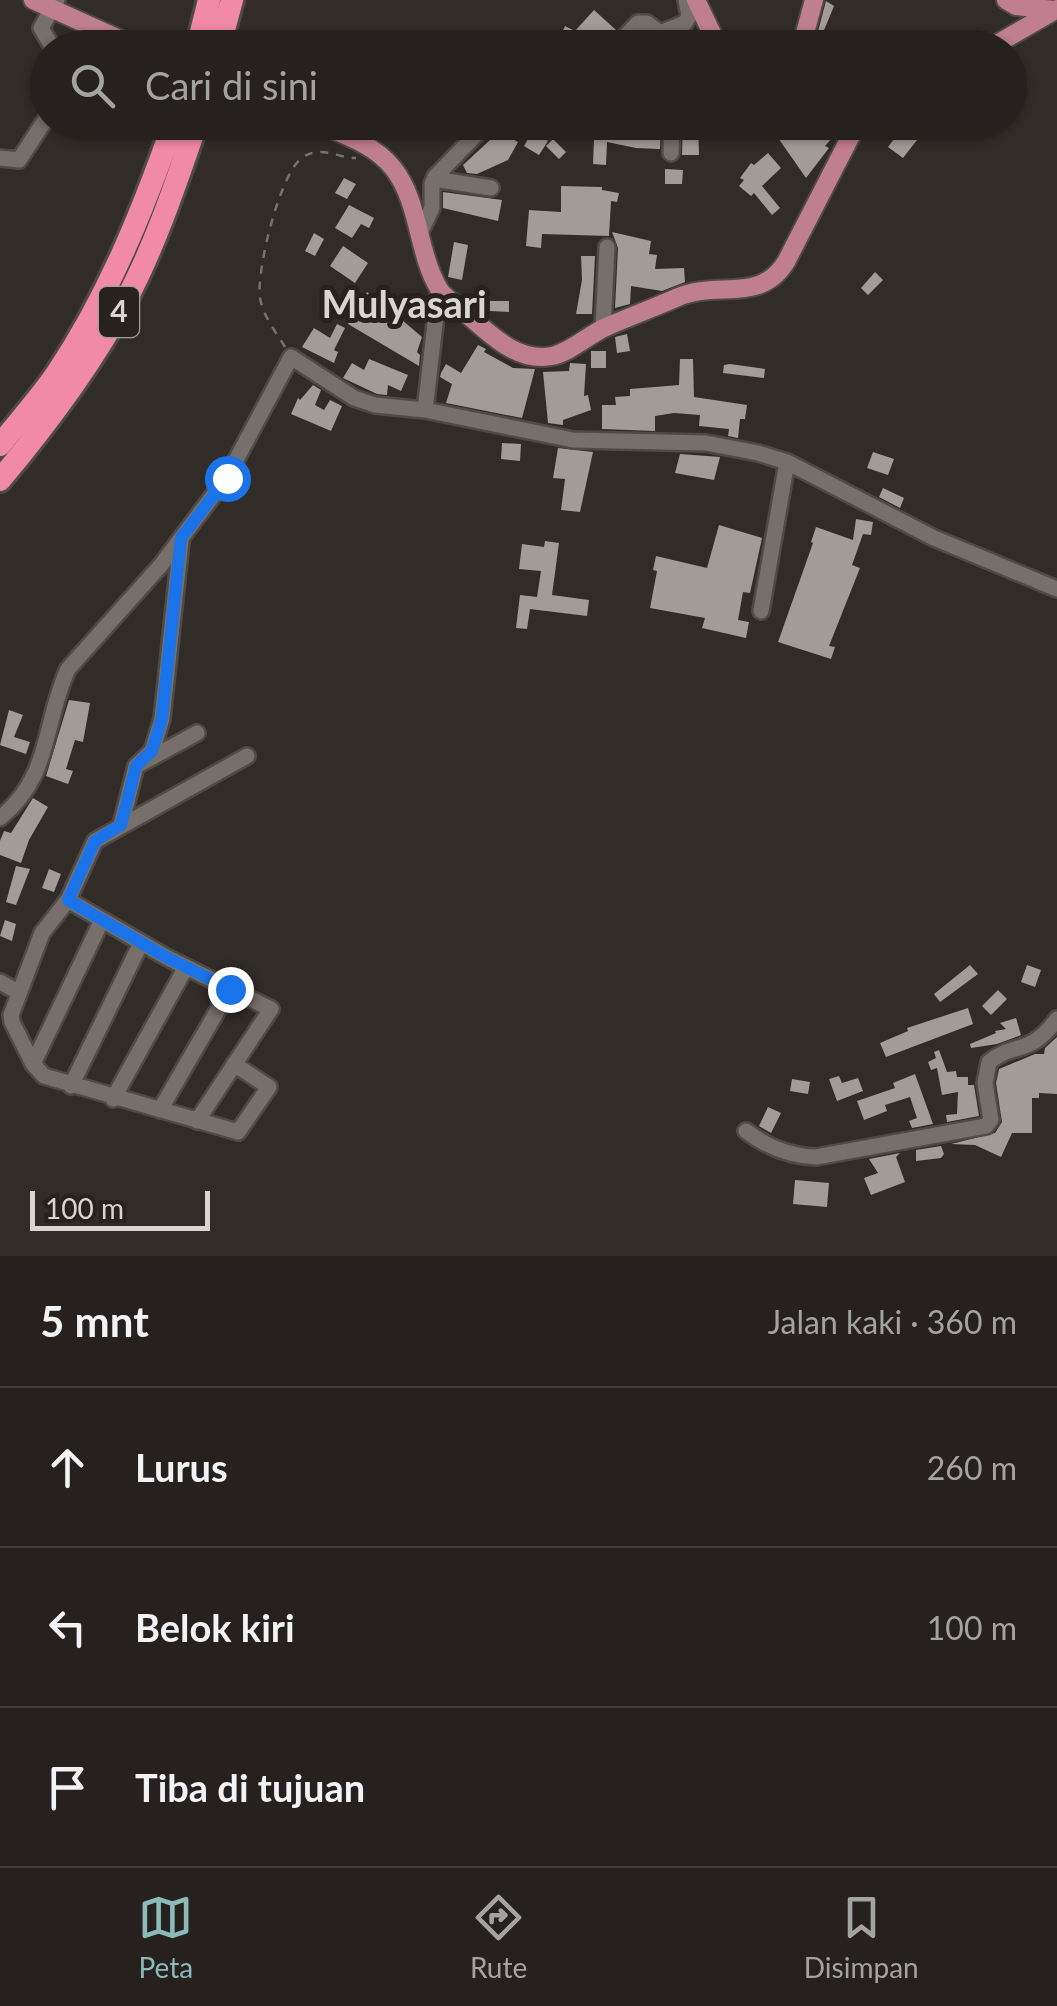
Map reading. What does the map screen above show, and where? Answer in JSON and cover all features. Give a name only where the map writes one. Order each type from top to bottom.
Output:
[{"type":"highway","points":[[202,30],[209,0]]},
{"type":"highway","points":[[224,30],[232,0]]},
{"type":"highway","name":"4","points":[[0,445],[56,374],[106,291],[147,200],[168,140]]},
{"type":"highway","name":"4","points":[[0,480],[74,387],[126,301],[192,140]]},
{"type":"main road","points":[[32,0],[54,5],[103,30]]},
{"type":"main road","points":[[696,0],[710,30]]},
{"type":"main road","points":[[806,30],[814,0]]},
{"type":"main road","points":[[1009,30],[1012,26],[1011,3],[1056,10]]},
{"type":"main road","points":[[1022,30],[1056,10]]},
{"type":"main road","points":[[353,140],[387,162],[402,181],[439,290],[498,341],[526,355],[557,356],[603,328],[698,290],[755,287],[775,277],[849,140]]},
{"type":"street","points":[[667,30],[686,22],[686,0]]},
{"type":"street","points":[[43,30],[54,5]]},
{"type":"street","points":[[631,30],[638,23],[647,23],[656,30]]},
{"type":"street","points":[[0,158],[19,160],[32,140]]},
{"type":"street","points":[[420,233],[432,206],[434,180],[471,140]]},
{"type":"street","points":[[671,140],[671,153]]},
{"type":"street","points":[[434,180],[491,188]]},
{"type":"street","points":[[603,328],[607,247]]},
{"type":"street","points":[[425,410],[439,290]]},
{"type":"street","points":[[0,818],[31,784],[44,756],[58,690],[68,669],[181,538],[227,478],[291,357],[354,398],[387,407],[425,410],[573,440],[713,443],[787,462],[934,538],[1057,589]]},
{"type":"street","points":[[761,611],[787,462]]},
{"type":"street","points":[[121,825],[136,766],[152,751],[162,718],[181,538]]},
{"type":"street","points":[[136,766],[196,733]]},
{"type":"street","points":[[234,1064],[269,1087],[238,1132],[44,1076],[33,1064],[12,1022],[18,992],[42,933],[68,900],[95,841],[247,756]]},
{"type":"street","points":[[68,900],[270,1009],[197,1121]]},
{"type":"street","points":[[33,1064],[102,920]]},
{"type":"street","points":[[72,1086],[141,942]]},
{"type":"street","points":[[114,1098],[186,967]]},
{"type":"street","points":[[0,982],[18,992]]},
{"type":"street","points":[[160,1110],[230,989]]},
{"type":"street","points":[[746,1131],[789,1153],[816,1157],[986,1126],[991,1120],[985,1083],[988,1062],[1035,1044],[1057,1019]]},
{"type":"path","points":[[291,357],[264,312],[259,286],[270,231],[291,170],[299,160],[318,152],[357,158],[370,148]]},
{"type":"building","points":[[826,1],[834,6],[824,30],[818,30]]},
{"type":"building","points":[[594,10],[616,30],[576,30]]},
{"type":"building","points":[[490,140],[518,142],[508,160],[477,174],[467,173],[463,165]]},
{"type":"building","points":[[527,140],[548,141],[539,155],[524,146]]},
{"type":"building","points":[[554,140],[566,152],[559,159],[546,146]]},
{"type":"building","points":[[594,140],[660,140],[660,149],[607,142],[606,165],[593,164]]},
{"type":"building","points":[[682,140],[699,140],[699,155],[682,155]]},
{"type":"building","points":[[780,140],[830,140],[825,146],[829,148],[806,178]]},
{"type":"building","points":[[893,140],[917,140],[903,158],[888,147]]},
{"type":"building","points":[[768,153],[781,168],[762,186],[780,208],[772,215],[754,193],[751,196],[739,186],[751,163],[754,165]]},
{"type":"building","points":[[665,169],[683,170],[682,184],[665,184]]},
{"type":"building","points":[[344,178],[356,184],[347,199],[335,193]]},
{"type":"building","points":[[561,186],[602,187],[619,193],[617,202],[611,201],[609,236],[542,234],[541,248],[526,246],[529,210],[561,212]]},
{"type":"building","points":[[443,192],[502,200],[498,221],[443,208]]},
{"type":"building","points":[[349,205],[374,218],[369,228],[361,224],[352,238],[335,228]]},
{"type":"building","points":[[612,232],[651,241],[649,254],[657,255],[655,269],[684,268],[685,282],[662,291],[631,286],[630,304],[615,308],[618,248]]},
{"type":"building","points":[[314,233],[324,239],[315,256],[305,251]]},
{"type":"building","points":[[454,242],[468,245],[462,280],[448,277]]},
{"type":"building","points":[[343,246],[368,263],[355,283],[330,266]]},
{"type":"building","points":[[581,256],[595,256],[592,314],[576,314],[582,280]]},
{"type":"building","points":[[875,272],[883,280],[868,295],[861,288]]},
{"type":"building","points":[[367,292],[380,304],[371,313],[397,327],[402,320],[422,337],[417,352],[419,366],[348,324]]},
{"type":"building","points":[[489,293],[489,309],[480,309],[473,303],[473,294]]},
{"type":"building","points":[[490,301],[509,301],[509,312],[490,311]]},
{"type":"building","points":[[337,324],[345,328],[334,350],[338,352],[334,363],[302,347],[314,328],[330,338]]},
{"type":"building","points":[[627,334],[630,351],[617,353],[615,337]]},
{"type":"building","points":[[478,345],[513,368],[535,369],[522,418],[446,403],[452,384],[440,377],[441,373],[446,364],[461,373]]},
{"type":"building","points":[[591,351],[606,351],[606,368],[591,368]]},
{"type":"building","points":[[369,359],[408,375],[401,391],[388,385],[387,395],[377,394],[343,378],[352,363],[364,370]]},
{"type":"building","points":[[680,359],[693,359],[694,397],[747,405],[745,419],[740,419],[738,438],[728,436],[729,429],[699,426],[700,415],[674,413],[655,416],[655,431],[602,429],[602,405],[616,405],[615,397],[630,396],[630,389],[679,385]]},
{"type":"building","points":[[570,363],[586,364],[584,396],[588,395],[591,410],[563,420],[563,425],[548,423],[543,372],[569,371]]},
{"type":"building","points":[[724,365],[765,369],[764,378],[723,373]]},
{"type":"building","points":[[313,385],[321,390],[315,405],[324,410],[330,400],[342,406],[331,431],[291,414],[298,398]]},
{"type":"building","points":[[502,443],[521,444],[520,461],[501,459]]},
{"type":"building","points":[[558,448],[593,452],[580,512],[561,510],[565,479],[553,478]]},
{"type":"building","points":[[873,452],[894,459],[888,475],[867,468]]},
{"type":"building","points":[[680,454],[720,457],[714,480],[675,473]]},
{"type":"building","points":[[883,488],[904,498],[900,508],[879,497]]},
{"type":"building","points":[[856,519],[873,522],[871,535],[863,534],[852,565],[860,568],[829,646],[835,647],[831,659],[778,642],[816,527],[853,540]]},
{"type":"building","points":[[719,525],[762,538],[750,593],[743,592],[738,620],[749,622],[746,638],[702,628],[705,618],[650,608],[656,556],[707,568]]},
{"type":"building","points":[[545,541],[559,543],[552,595],[589,600],[587,616],[530,609],[527,629],[516,628],[520,595],[537,597],[541,571],[519,569],[522,544],[544,547]]},
{"type":"building","points":[[69,700],[90,703],[83,742],[75,740],[66,769],[73,771],[68,784],[46,776]]},
{"type":"building","points":[[9,710],[23,715],[14,737],[30,742],[26,754],[0,745]]},
{"type":"building","points":[[33,798],[48,807],[21,863],[0,855],[0,841],[4,831],[11,833]]},
{"type":"building","points":[[16,866],[30,869],[16,905],[6,902]]},
{"type":"building","points":[[49,869],[61,874],[54,892],[42,888]]},
{"type":"building","points":[[5,920],[16,924],[12,941],[0,936]]},
{"type":"building","points":[[970,965],[978,974],[940,1002],[934,994]]},
{"type":"building","points":[[1027,965],[1041,970],[1035,987],[1021,982]]},
{"type":"building","points":[[998,990],[1007,999],[991,1015],[982,1006]]},
{"type":"building","points":[[968,1008],[973,1024],[886,1057],[880,1043],[908,1031],[907,1028]]},
{"type":"building","points":[[1016,1018],[1021,1035],[971,1048],[970,1044],[1006,1029],[1000,1023]]},
{"type":"building","points":[[1057,1037],[1057,1094],[1039,1093],[1039,1098],[1032,1098],[1032,1133],[1012,1133],[1001,1157],[975,1145],[951,1144],[995,1133],[1002,1122],[996,1083],[999,1069],[1044,1054]]},
{"type":"building","points":[[939,1050],[947,1072],[956,1071],[957,1077],[968,1077],[968,1085],[974,1085],[979,1116],[947,1122],[946,1115],[957,1114],[958,1092],[942,1095],[937,1068],[931,1070],[928,1062],[936,1058],[934,1052]]},
{"type":"building","points":[[915,1074],[933,1124],[912,1128],[909,1121],[917,1118],[910,1097],[885,1105],[887,1111],[864,1120],[857,1101],[895,1088],[893,1083]]},
{"type":"building","points":[[839,1076],[842,1083],[858,1078],[863,1091],[837,1101],[829,1079]]},
{"type":"building","points":[[792,1079],[810,1082],[808,1094],[790,1091]]},
{"type":"building","points":[[768,1107],[781,1113],[771,1133],[759,1126]]},
{"type":"building","points":[[941,1146],[941,1158],[916,1161],[916,1150]]},
{"type":"building","points":[[900,1153],[896,1157],[905,1182],[871,1195],[864,1178],[878,1173],[869,1159]]},
{"type":"building","points":[[795,1180],[829,1183],[827,1207],[793,1204]]},
{"type":"district","name":"Mulyasari","points":[[404,305]]},
{"type":"route","points":[[227,478],[181,538],[162,718],[152,751],[136,766],[121,825],[95,841],[68,900],[230,989]]}]
